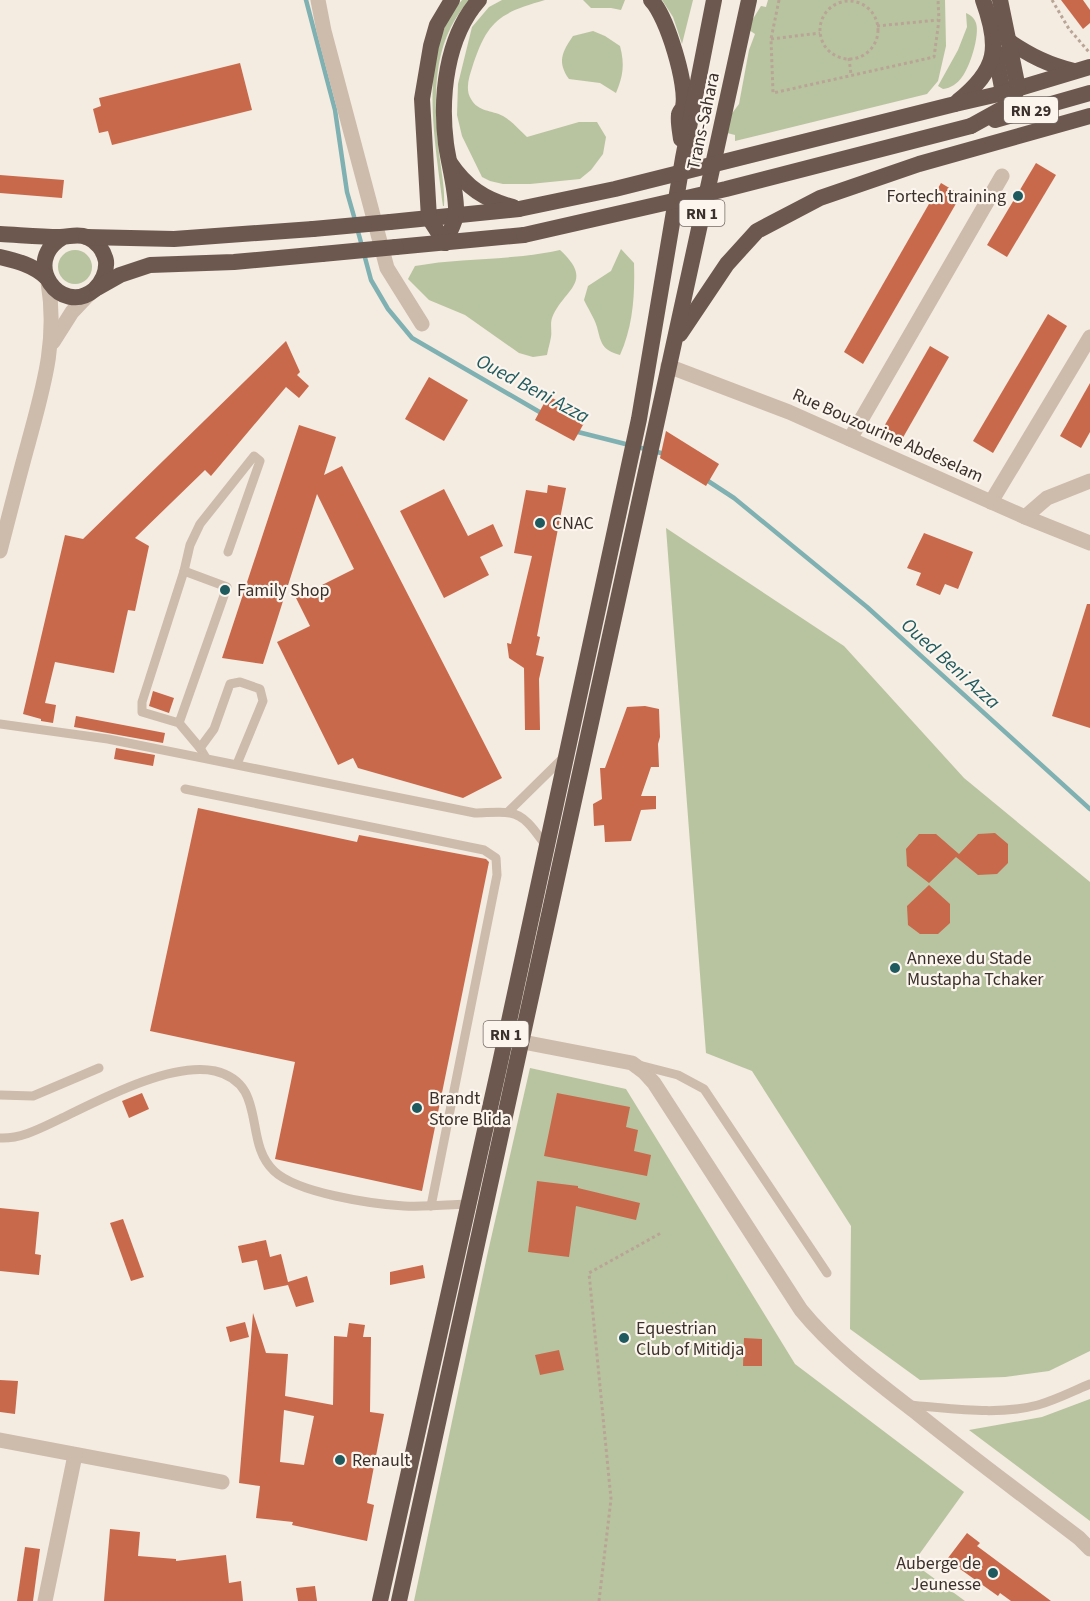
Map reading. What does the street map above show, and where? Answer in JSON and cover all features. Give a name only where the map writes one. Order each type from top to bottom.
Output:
[{"type":"highway","points":[[445,243],[429,218],[422,99],[428,58],[437,25],[452,0]]},
{"type":"highway","points":[[445,243],[456,215],[443,107],[449,66],[459,30],[480,0]]},
{"type":"highway","points":[[651,0],[660,12],[670,34],[677,63],[683,107],[679,113],[683,158]]},
{"type":"highway","name":"RN 1","points":[[380,1601],[639,419],[683,158],[714,0]]},
{"type":"highway","name":"Trans-Sahara","points":[[523,1042],[749,0]]},
{"type":"highway","points":[[744,22],[756,0]]},
{"type":"highway","points":[[983,0],[995,49],[1014,99]]},
{"type":"highway","points":[[1000,0],[1010,42],[1014,99]]},
{"type":"highway","points":[[1010,42],[1030,56],[1052,66],[1082,69]]},
{"type":"highway","points":[[955,104],[975,88],[988,68],[995,49]]},
{"type":"highway","name":"RN 29","points":[[1014,99],[1082,69]]},
{"type":"highway","name":"RN 29","points":[[1014,99],[1090,93]]},
{"type":"highway","points":[[0,234],[174,239],[313,230],[519,209],[615,189],[955,104],[1014,99]]},
{"type":"highway","points":[[0,257],[30,266],[60,293],[75,297],[93,291],[120,275],[150,265],[322,254],[524,235],[726,189],[971,126],[1014,99]]},
{"type":"highway","points":[[673,345],[727,264],[757,231],[820,198],[919,164],[1090,116]]},
{"type":"highway","points":[[449,161],[466,184],[477,193],[489,200],[519,209]]},
{"type":"highway","points":[[47,279],[44,265],[47,254],[63,237]]},
{"type":"highway","points":[[86,237],[99,246],[106,259],[105,275],[93,291]]},
{"type":"highway","name":"RN 1","points":[[399,1601],[523,1042]]},
{"type":"street","points":[[318,0],[324,31],[387,268],[422,324]]},
{"type":"street","points":[[849,439],[1002,176]]},
{"type":"street","points":[[0,551],[52,344],[52,313],[47,279]]},
{"type":"street","points":[[52,344],[68,317],[93,291]]},
{"type":"street","points":[[991,502],[1090,337]]},
{"type":"street","name":"Rue Bouzourine Abdeselam","points":[[668,366],[789,412],[1025,517],[1090,543]]},
{"type":"street","points":[[1025,517],[1047,498],[1090,481]]},
{"type":"street","points":[[523,1042],[632,1063],[644,1072],[654,1083],[801,1310],[835,1348],[1079,1538],[1090,1549]]},
{"type":"street","points":[[0,1440],[222,1482]]},
{"type":"street","points":[[45,1601],[75,1455]]},
{"type":"lane","points":[[206,758],[179,723],[142,712],[142,702],[184,571],[190,545],[200,524],[254,456],[260,461],[228,552]]},
{"type":"lane","points":[[179,723],[228,587],[184,571]]},
{"type":"lane","points":[[200,748],[214,729],[230,684],[240,682],[260,689],[263,701],[237,764]]},
{"type":"lane","points":[[0,724],[108,739],[475,813],[508,812],[516,814],[532,826],[546,846]]},
{"type":"lane","points":[[508,812],[565,756]]},
{"type":"lane","points":[[185,789],[484,850],[496,858],[497,875],[431,1206]]},
{"type":"lane","points":[[632,1063],[678,1075],[704,1089],[827,1273]]},
{"type":"lane","points":[[0,1095],[33,1096],[99,1068]]},
{"type":"lane","points":[[0,1138],[22,1135],[141,1082],[187,1071],[212,1070],[231,1076],[243,1087],[251,1106],[263,1154],[274,1172],[285,1179],[312,1190],[370,1202],[403,1206],[468,1204]]},
{"type":"lane","points":[[906,1405],[984,1411],[1010,1409],[1038,1405],[1090,1384]]},
{"type":"path","points":[[779,0],[771,39],[773,93],[934,57],[939,20],[938,0]]},
{"type":"path","points":[[1052,0],[1069,29],[1090,54]]},
{"type":"path","points":[[849,1],[865,6],[874,16],[877,26],[877,37],[870,49],[859,57],[849,58],[832,54],[823,43],[820,33],[821,23],[827,11],[838,3],[849,1]]},
{"type":"path","points":[[877,26],[939,20]]},
{"type":"path","points":[[771,39],[820,33]]},
{"type":"path","points":[[849,58],[851,75]]},
{"type":"path","points":[[599,1601],[611,1499],[589,1273],[661,1233]]},
{"type":"green space","points":[[462,0],[470,0],[447,35],[437,76],[436,118],[444,189],[443,206],[434,127],[434,71],[439,45],[448,21]]},
{"type":"green space","points":[[502,0],[545,0],[506,15],[490,29],[483,39],[471,72],[468,84],[469,95],[477,106],[503,116],[527,137],[579,122],[597,122],[606,137],[603,154],[591,170],[580,179],[530,184],[503,184],[490,181],[482,177],[462,136],[457,115],[458,84],[472,27],[489,7]]},
{"type":"green space","points":[[583,0],[625,0],[621,10],[591,8]]},
{"type":"green space","points":[[662,0],[693,0],[682,44],[673,17]]},
{"type":"green space","points":[[768,0],[945,0],[946,46],[938,81],[927,94],[735,141],[735,135],[727,133],[730,116],[739,104],[749,50],[755,34],[749,30],[761,6],[766,7]]},
{"type":"green space","points":[[966,13],[973,18],[977,28],[973,51],[960,79],[951,87],[943,89],[938,86],[958,50],[967,27]]},
{"type":"green space","points":[[593,31],[620,46],[622,70],[616,93],[600,83],[569,79],[565,73],[562,57],[573,36]]},
{"type":"green space","points":[[621,249],[634,263],[634,275],[630,322],[620,355],[609,351],[603,345],[584,300],[588,286],[611,271]]},
{"type":"green space","points":[[75,250],[87,255],[92,267],[87,279],[75,284],[63,279],[58,267],[63,255]]},
{"type":"green space","points":[[560,250],[570,261],[576,278],[574,286],[552,318],[547,355],[533,357],[519,353],[465,315],[429,300],[408,279],[415,266],[523,256]]},
{"type":"green space","name":"Annexe du Stade Mustapha Tchaker","points":[[666,528],[844,646],[964,778],[1090,882],[1090,1351],[1049,1371],[1005,1377],[920,1380],[850,1329],[851,1226],[752,1071],[706,1053]]},
{"type":"green space","name":"Equestrian Club of Mitidja","points":[[530,1068],[626,1089],[795,1364],[964,1492],[913,1563],[965,1601],[414,1601],[487,1256]]},
{"type":"green space","points":[[1090,1399],[1090,1521],[969,1430],[1042,1417]]},
{"type":"building","points":[[1061,0],[1083,0],[1090,10],[1090,23],[1083,29]]},
{"type":"building","points":[[240,63],[252,110],[112,145],[108,131],[99,133],[93,109],[101,106],[99,98]]},
{"type":"building","points":[[1036,163],[1056,175],[1007,257],[987,245]]},
{"type":"building","points":[[0,175],[64,180],[62,198],[0,193]]},
{"type":"building","points":[[941,183],[961,195],[863,364],[844,352]]},
{"type":"building","points":[[1048,314],[1067,326],[993,453],[973,441]]},
{"type":"building","points":[[286,341],[300,372],[297,375],[309,386],[299,398],[286,387],[211,476],[205,470],[135,538],[149,546],[135,611],[128,610],[114,673],[55,662],[45,703],[56,705],[53,723],[23,714],[65,535],[83,539]]},
{"type":"building","points":[[930,346],[949,357],[901,441],[882,430]]},
{"type":"building","points":[[429,377],[468,400],[444,441],[405,419]]},
{"type":"building","points":[[1090,383],[1090,432],[1081,448],[1060,436]]},
{"type":"building","points":[[548,396],[588,416],[574,441],[535,420]]},
{"type":"building","points":[[299,425],[336,437],[324,475],[342,466],[502,778],[463,798],[358,768],[353,758],[338,765],[277,642],[310,626],[296,598],[354,569],[317,494],[263,664],[222,658]]},
{"type":"building","points":[[666,431],[719,464],[706,486],[660,458]]},
{"type":"building","points":[[548,485],[566,488],[537,636],[540,637],[536,655],[544,657],[539,679],[540,730],[525,730],[524,668],[509,658],[507,643],[511,644],[532,556],[514,553],[526,490],[547,493]]},
{"type":"building","points":[[444,489],[468,536],[493,524],[503,546],[480,557],[489,575],[444,598],[400,511]]},
{"type":"building","points":[[924,533],[973,552],[958,589],[945,584],[940,595],[916,585],[921,573],[907,568]]},
{"type":"building","points":[[1087,604],[1090,604],[1090,728],[1052,716]]},
{"type":"building","points":[[153,691],[174,698],[169,713],[149,706]]},
{"type":"building","points":[[645,706],[659,709],[659,767],[651,767],[641,796],[656,796],[656,809],[641,810],[631,841],[605,842],[604,825],[594,826],[593,804],[602,799],[600,768],[605,768],[627,707]]},
{"type":"building","points":[[76,716],[165,733],[163,743],[74,727]]},
{"type":"building","points":[[116,748],[155,755],[153,766],[114,759]]},
{"type":"building","points":[[198,808],[357,842],[359,835],[486,859],[489,862],[422,1191],[275,1159],[295,1062],[150,1031]]},
{"type":"building","points":[[995,833],[1008,844],[1008,863],[997,874],[978,875],[956,857],[929,883],[907,866],[906,849],[919,834],[936,834],[959,854],[978,834]]},
{"type":"building","points":[[929,885],[950,904],[950,923],[938,934],[920,934],[908,925],[907,906]]},
{"type":"building","points":[[142,1093],[149,1109],[129,1118],[122,1101]]},
{"type":"building","points":[[557,1093],[630,1107],[626,1127],[638,1130],[634,1151],[651,1155],[647,1176],[544,1156]]},
{"type":"building","points":[[537,1181],[578,1186],[578,1188],[640,1203],[636,1220],[576,1206],[569,1257],[528,1252]]},
{"type":"building","points":[[0,1208],[39,1212],[35,1254],[41,1255],[39,1275],[0,1271]]},
{"type":"building","points":[[123,1219],[144,1277],[131,1281],[110,1223]]},
{"type":"building","points":[[266,1240],[270,1257],[281,1254],[288,1282],[307,1276],[314,1302],[296,1307],[288,1285],[264,1290],[257,1260],[242,1263],[238,1246]]},
{"type":"building","points":[[423,1265],[425,1278],[390,1285],[390,1272]]},
{"type":"building","points":[[253,1313],[266,1353],[288,1354],[285,1396],[333,1405],[334,1336],[347,1337],[349,1323],[365,1325],[363,1337],[371,1337],[370,1412],[384,1414],[367,1503],[374,1505],[367,1541],[292,1525],[293,1522],[256,1518],[260,1486],[239,1483]],"holes":[[[284,1410],[314,1416],[304,1465],[280,1462]]]},
{"type":"building","points":[[245,1322],[249,1337],[230,1342],[226,1327]]},
{"type":"building","points":[[744,1338],[762,1339],[762,1366],[743,1366]]},
{"type":"building","points":[[559,1350],[564,1370],[540,1375],[535,1355]]},
{"type":"building","points":[[0,1380],[18,1381],[15,1414],[0,1412]]},
{"type":"building","points":[[110,1529],[140,1532],[138,1556],[176,1559],[176,1561],[226,1555],[229,1583],[241,1581],[243,1601],[104,1601]]},
{"type":"building","points":[[967,1533],[980,1543],[977,1546],[1051,1601],[1011,1601],[1000,1593],[998,1596],[960,1569],[948,1558]]},
{"type":"building","points":[[25,1547],[40,1549],[33,1601],[17,1601]]},
{"type":"building","points":[[315,1586],[317,1601],[298,1601],[296,1588]]},
{"type":"waterway","name":"Oued Beni Azza","points":[[306,0],[335,110],[347,192],[355,220]]},
{"type":"waterway","name":"Oued Beni Azza","points":[[357,228],[362,246]]},
{"type":"waterway","name":"Oued Beni Azza","points":[[364,254],[371,280],[388,309],[412,338],[543,414]]},
{"type":"waterway","name":"Oued Beni Azza","points":[[574,431],[665,454]]},
{"type":"waterway","name":"Oued Beni Azza","points":[[705,479],[734,498],[867,607],[1090,809]]},
{"type":"place","name":"Fortech training","points":[[1018,196]]},
{"type":"place","name":"CNAC","points":[[540,523]]},
{"type":"place","name":"Family Shop","points":[[225,590]]},
{"type":"place","name":"Annexe du Stade Mustapha Tchaker","points":[[895,968]]},
{"type":"place","name":"Brandt Store Blida","points":[[417,1108]]},
{"type":"place","name":"Equestrian Club of Mitidja","points":[[624,1338]]},
{"type":"place","name":"Renault","points":[[340,1460]]},
{"type":"place","name":"Auberge de Jeunesse","points":[[993,1573]]}]
